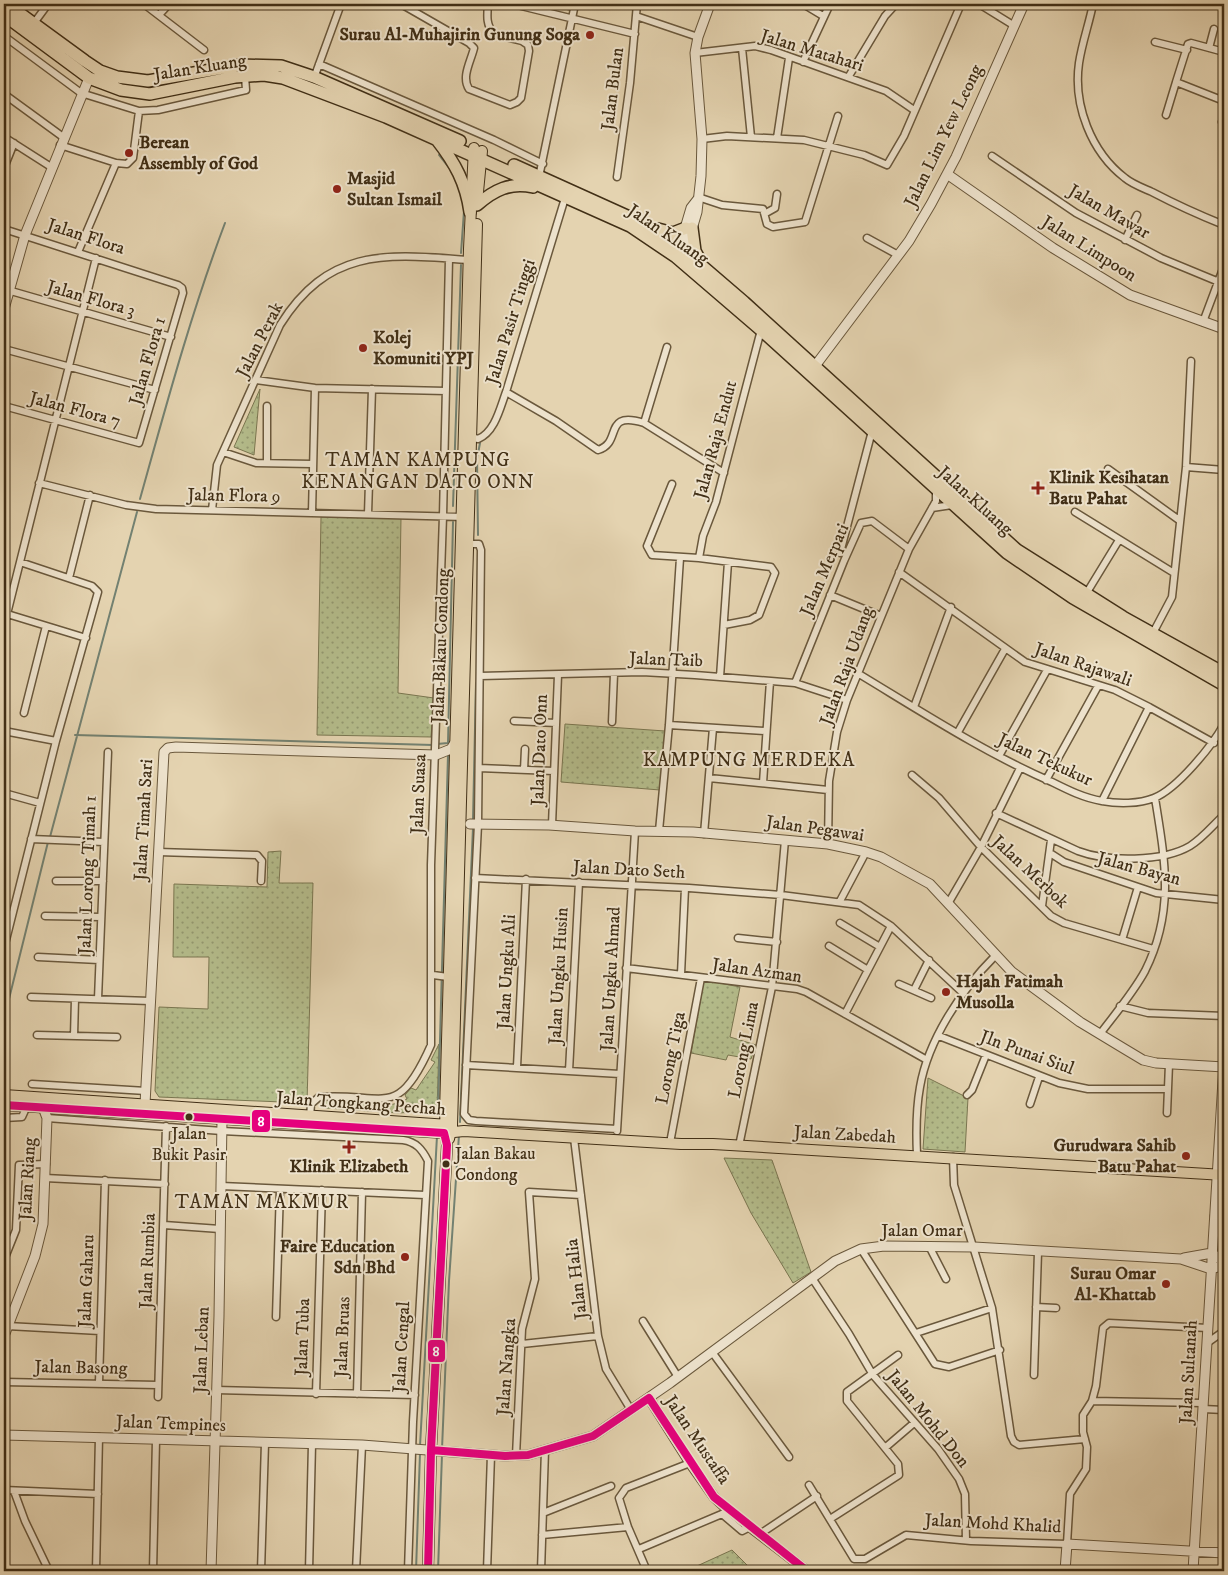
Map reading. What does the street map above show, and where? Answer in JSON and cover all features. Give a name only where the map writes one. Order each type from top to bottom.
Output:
[{"type":"highway","name":"Jalan Kluang","points":[[7,4],[100,71],[135,81],[161,80],[240,65],[281,66],[436,140],[477,153],[550,191],[630,226],[707,271],[813,369],[1017,550],[1086,594],[1224,674]]},
{"type":"highway","name":"Jalan Kluang","points":[[4,15],[89,78],[121,90],[150,94],[245,76],[313,82],[477,153],[539,177],[638,221],[681,255],[761,330],[813,369],[872,431],[1008,554],[1034,573],[1224,685]]},
{"type":"highway","points":[[436,140],[454,163],[464,182],[474,209],[487,197],[506,187],[526,186],[550,191]]},
{"type":"highway","points":[[638,221],[669,233],[689,228],[695,251],[707,271]]},
{"type":"highway","points":[[1153,633],[1155,640],[1174,653],[1179,659]]},
{"type":"main road","name":"Jalan Bakau Condong","points":[[448,1129],[445,1113],[441,976],[465,516],[472,438],[474,209],[477,153]]},
{"type":"main road","name":"Jalan Bakau Condong","points":[[428,1571],[429,1450],[448,1129],[461,838],[468,544],[465,516],[468,260],[474,209]]},
{"type":"main road","name":"Jalan Tongkang Pechah","points":[[5,1100],[35,1097],[145,1104],[186,1109],[391,1122],[464,1131]]},
{"type":"main road","name":"Jalan Tongkang Pechah","points":[[5,1100],[46,1113],[118,1112],[168,1121],[222,1125],[448,1129]]},
{"type":"main road","points":[[118,1112],[140,1108],[145,1104],[148,1108],[162,1111],[168,1121]]},
{"type":"main road","points":[[186,1109],[192,1113],[218,1115],[222,1125]]},
{"type":"main road","points":[[391,1122],[404,1119],[433,1119],[445,1113]]},
{"type":"main road","name":"Jalan Zabedah","points":[[464,1131],[917,1155],[1221,1175]]},
{"type":"street","points":[[34,23],[48,4]]},
{"type":"street","points":[[144,4],[204,50]]},
{"type":"street","points":[[159,15],[169,4]]},
{"type":"street","points":[[313,82],[341,4]]},
{"type":"street","points":[[401,4],[469,43],[474,48],[465,78],[469,89],[510,105],[521,98],[530,51],[528,45],[522,41],[494,34],[491,30],[487,18],[487,4],[495,4]]},
{"type":"street","points":[[513,4],[635,34]]},
{"type":"street","points":[[539,177],[575,5],[562,4]]},
{"type":"street","name":"Jalan Bulan","points":[[617,177],[637,4]]},
{"type":"street","points":[[681,255],[689,228],[691,208],[698,198],[702,139],[695,53],[698,37],[710,4]]},
{"type":"street","points":[[803,4],[823,16]]},
{"type":"street","points":[[803,62],[830,4]]},
{"type":"street","points":[[849,76],[885,16],[896,4]]},
{"type":"street","points":[[702,139],[751,137],[804,140],[864,155],[887,165],[904,136],[961,4]]},
{"type":"street","points":[[978,4],[1014,25]]},
{"type":"street","name":"Jalan Lim Yew Leong","points":[[813,369],[909,241],[947,174],[1024,4]]},
{"type":"street","points":[[1093,4],[1079,64],[1078,92],[1083,115],[1093,140],[1108,162],[1125,179],[1188,210],[1224,225]]},
{"type":"street","points":[[636,16],[698,37]]},
{"type":"street","points":[[1209,48],[1214,29]]},
{"type":"street","points":[[4,36],[80,94],[139,111],[149,111],[246,90],[245,76]]},
{"type":"street","points":[[1155,42],[1187,50]]},
{"type":"street","points":[[1166,115],[1191,43],[1224,52]]},
{"type":"street","name":"Jalan Matahari","points":[[695,53],[755,46],[849,76],[886,91],[914,110]]},
{"type":"street","points":[[742,48],[751,137]]},
{"type":"street","points":[[777,138],[789,58]]},
{"type":"street","points":[[319,64],[494,140],[543,164]]},
{"type":"street","points":[[4,228],[25,234],[80,94],[89,78]]},
{"type":"street","points":[[1176,82],[1224,101]]},
{"type":"street","points":[[4,94],[62,141],[116,163],[127,164],[133,158],[139,111]]},
{"type":"street","points":[[698,198],[722,205],[760,208],[766,213],[769,226],[799,224],[806,220],[838,116]]},
{"type":"street","points":[[4,137],[52,167]]},
{"type":"street","points":[[4,168],[14,143]]},
{"type":"street","name":"Jalan Mawar","points":[[992,156],[1076,213],[1161,258],[1219,282]]},
{"type":"street","points":[[78,252],[116,163]]},
{"type":"street","name":"Jalan Limpoon","points":[[947,174],[1053,248],[1130,296],[1224,329]]},
{"type":"street","points":[[766,213],[774,208],[777,194]]},
{"type":"street","name":"Jalan Pasir Tinggi","points":[[472,438],[482,438],[488,435],[506,392],[565,198]]},
{"type":"street","points":[[1125,240],[1137,215]]},
{"type":"street","name":"Jalan Flora","points":[[4,310],[6,290],[25,234],[182,288]]},
{"type":"street","points":[[867,238],[898,255]]},
{"type":"street","name":"Jalan Perak","points":[[212,510],[218,465],[223,452],[280,325],[292,306],[308,289],[333,270],[364,260],[386,257],[468,260]]},
{"type":"street","points":[[4,626],[5,613],[20,562],[96,258]]},
{"type":"street","name":"Jalan Suasa","points":[[310,1117],[311,1104],[319,1097],[383,1100],[402,1093],[408,1087],[431,1045],[441,976],[431,872],[438,753],[436,736],[449,259]]},
{"type":"street","points":[[1203,322],[1224,266]]},
{"type":"street","name":"Jalan Flora 1","points":[[138,442],[183,293],[182,288]]},
{"type":"street","name":"Jalan Flora 3","points":[[6,290],[170,337]]},
{"type":"street","name":"Jalan Raja Endut","points":[[699,558],[724,473],[761,330]]},
{"type":"street","points":[[644,423],[668,347]]},
{"type":"street","points":[[4,349],[155,390]]},
{"type":"street","points":[[1153,633],[1169,607],[1172,597],[1186,467],[1191,361]]},
{"type":"street","points":[[256,380],[314,388],[446,391]]},
{"type":"street","points":[[312,513],[314,388]]},
{"type":"street","points":[[368,514],[372,389]]},
{"type":"street","points":[[506,392],[556,421],[595,449],[598,450],[606,446],[618,424],[623,419],[644,423],[724,473]]},
{"type":"street","name":"Jalan Flora 7","points":[[4,406],[138,442]]},
{"type":"street","points":[[266,463],[267,406]]},
{"type":"street","points":[[840,553],[872,431]]},
{"type":"street","points":[[223,452],[240,459],[266,463],[312,464]]},
{"type":"street","points":[[1186,467],[1224,470]]},
{"type":"street","points":[[1108,469],[1179,520]]},
{"type":"street","name":"Jalan Flora 9","points":[[39,483],[142,508],[465,516]]},
{"type":"street","name":"Jalan Raja Endut","points":[[672,484],[648,550],[652,555],[699,558],[771,567],[775,573],[760,615],[750,620],[724,625]]},
{"type":"street","name":"Jalan Raja Udang","points":[[828,844],[828,790],[837,732],[847,700],[899,572],[937,496],[936,490]]},
{"type":"street","points":[[69,578],[90,495]]},
{"type":"street","points":[[932,508],[952,505]]},
{"type":"street","points":[[1075,512],[1174,573]]},
{"type":"street","name":"Jalan Merpati","points":[[795,683],[861,523],[872,521],[909,549]]},
{"type":"street","points":[[1086,594],[1119,540]]},
{"type":"street","points":[[468,544],[479,544],[481,546],[479,768],[474,824],[475,878],[464,1114],[469,1120],[476,1121],[617,1129]]},
{"type":"street","points":[[659,831],[669,725],[680,558]]},
{"type":"street","points":[[4,948],[56,742],[98,592],[92,586],[20,562]]},
{"type":"street","points":[[720,677],[728,562]]},
{"type":"street","name":"Jalan Rajawali","points":[[899,572],[951,607],[1025,662],[1115,690],[1149,706],[1214,743]]},
{"type":"street","points":[[830,595],[881,616]]},
{"type":"street","points":[[914,707],[951,607]]},
{"type":"street","points":[[5,613],[86,638]]},
{"type":"street","points":[[24,713],[46,626]]},
{"type":"street","points":[[958,732],[1005,649]]},
{"type":"street","points":[[999,756],[1047,670]]},
{"type":"street","points":[[612,722],[614,674]]},
{"type":"street","name":"Jalan Taib","points":[[480,676],[671,674],[720,677],[795,683],[847,700]]},
{"type":"street","name":"Jalan Tekukur","points":[[859,674],[1020,768],[1083,796],[1102,801],[1124,803],[1155,798]]},
{"type":"street","name":"Jalan Dato Onn","points":[[552,825],[558,675]]},
{"type":"street","points":[[763,783],[770,681]]},
{"type":"street","points":[[1046,780],[1098,686]]},
{"type":"street","points":[[1102,801],[1149,706]]},
{"type":"street","points":[[514,721],[556,724]]},
{"type":"street","points":[[1100,1034],[1144,971],[1162,923],[1166,895],[1163,854],[1155,798],[1183,775],[1214,743],[1224,724]]},
{"type":"street","points":[[669,725],[766,731]]},
{"type":"street","points":[[704,834],[713,728]]},
{"type":"street","points":[[4,731],[56,742]]},
{"type":"street","points":[[438,753],[453,747]]},
{"type":"street","name":"Jalan Timah Sari","points":[[145,1104],[162,758],[164,752],[168,748],[438,753]]},
{"type":"street","points":[[524,770],[525,749]]},
{"type":"street","name":"Jalan Lorong Timah 1","points":[[98,999],[108,752]]},
{"type":"street","points":[[479,768],[554,771]]},
{"type":"street","points":[[950,902],[981,847],[996,813],[1020,768]]},
{"type":"street","name":"Jalan Merbok","points":[[912,775],[939,798],[981,847],[1051,916],[1064,924],[1153,949]]},
{"type":"street","points":[[709,778],[828,790]]},
{"type":"street","points":[[4,792],[40,803]]},
{"type":"street","points":[[462,803],[474,824]]},
{"type":"street","points":[[996,813],[1051,840],[1090,856],[1118,860],[1163,854],[1189,846],[1224,814]]},
{"type":"street","points":[[461,838],[474,824]]},
{"type":"street","name":"Jalan Pegawai","points":[[474,824],[552,825],[659,831],[828,844],[866,852],[914,874],[930,884],[950,902],[995,956],[1044,996],[1100,1034],[1143,1060],[1169,1064],[1224,1065],[1221,1175]]},
{"type":"street","name":"Jalan Ungku Ahmad","points":[[616,1140],[635,831]]},
{"type":"street","points":[[31,839],[104,842]]},
{"type":"street","name":"Lorong Lima","points":[[740,1146],[772,986],[785,840]]},
{"type":"street","points":[[1042,906],[1051,840]]},
{"type":"street","points":[[158,852],[257,855],[262,861],[261,881]]},
{"type":"street","points":[[840,901],[866,852]]},
{"type":"street","name":"Jalan Bayan","points":[[1050,853],[1064,862],[1166,895],[1224,900]]},
{"type":"street","name":"Jalan Dato Seth","points":[[475,878],[685,888],[781,895],[840,901],[859,905],[891,926],[963,993]]},
{"type":"street","name":"Jalan Ungku Ali","points":[[517,1067],[526,879]]},
{"type":"street","points":[[56,880],[103,881]]},
{"type":"street","name":"Jalan Ungku Husin","points":[[568,1071],[579,882]]},
{"type":"street","points":[[1122,940],[1138,887]]},
{"type":"street","points":[[681,974],[685,888]]},
{"type":"street","points":[[45,916],[101,917]]},
{"type":"street","points":[[840,923],[880,947]]},
{"type":"street","points":[[845,1014],[891,926]]},
{"type":"street","points":[[738,938],[777,942]]},
{"type":"street","points":[[830,946],[868,970]]},
{"type":"street","points":[[917,1155],[918,1096],[927,1060],[963,993],[995,956]]},
{"type":"street","points":[[38,957],[99,960]]},
{"type":"street","points":[[914,990],[929,960]]},
{"type":"street","name":"Jalan Azman","points":[[626,968],[796,988],[927,1060]]},
{"type":"street","name":"Lorong Tiga","points":[[670,1143],[701,978]]},
{"type":"street","points":[[899,984],[932,998]]},
{"type":"street","points":[[31,997],[150,1001]]},
{"type":"street","points":[[74,1036],[75,998]]},
{"type":"street","points":[[1120,1006],[1148,1013],[1224,1016]]},
{"type":"street","points":[[37,1035],[117,1037]]},
{"type":"street","name":"Jln Punai Siul","points":[[939,1036],[1039,1077],[1088,1089],[1168,1089]]},
{"type":"street","points":[[967,1095],[972,1090],[986,1056]]},
{"type":"street","points":[[1167,1113],[1169,1064]]},
{"type":"street","points":[[466,1065],[620,1074]]},
{"type":"street","points":[[1030,1104],[1039,1077]]},
{"type":"street","points":[[32,1084],[146,1091]]},
{"type":"street","points":[[35,1097],[46,1113],[168,1121]]},
{"type":"street","points":[[4,1118],[22,1117],[27,1106]]},
{"type":"street","name":"Jalan Riang","points":[[4,1336],[35,1256],[43,1224],[46,1113]]},
{"type":"street","name":"Jalan Rumbia","points":[[158,1397],[168,1121]]},
{"type":"street","name":"Jalan Leban","points":[[212,1571],[222,1125]]},
{"type":"street","name":"Jalan Cengal","points":[[222,1125],[413,1142],[423,1152],[428,1161],[415,1395],[429,1450],[408,1571]]},
{"type":"street","name":"Jalan Halia","points":[[574,1138],[598,1336],[606,1369],[631,1410]]},
{"type":"street","points":[[953,1158],[954,1185],[992,1308],[1000,1350],[1011,1436],[1014,1442],[1019,1445],[1086,1439]]},
{"type":"street","points":[[4,1260],[16,1230],[19,1165],[46,1164]]},
{"type":"street","name":"Jalan Sultanah","points":[[1194,1571],[1214,1216],[1221,1175]]},
{"type":"street","points":[[45,1178],[165,1184]]},
{"type":"street","name":"Jalan Gaharu","points":[[99,1383],[105,1180]]},
{"type":"street","points":[[221,1186],[425,1194]]},
{"type":"street","points":[[276,1317],[280,1188]]},
{"type":"street","name":"Jalan Tuba","points":[[316,1394],[322,1190]]},
{"type":"street","name":"Jalan Bruas","points":[[357,1394],[362,1192]]},
{"type":"street","name":"Jalan Nangka","points":[[516,1456],[522,1329],[535,1279],[529,1192],[581,1195]]},
{"type":"street","points":[[1214,1216],[1224,1217]]},
{"type":"street","points":[[164,1225],[220,1229]]},
{"type":"street","name":"Jalan Omar","points":[[650,1398],[812,1278],[835,1262],[861,1249],[884,1246],[974,1247],[1181,1259],[1212,1253]]},
{"type":"street","points":[[929,1246],[946,1279]]},
{"type":"street","points":[[861,1249],[935,1364],[942,1368],[949,1367],[1000,1350]]},
{"type":"street","points":[[1034,1375],[1038,1252]]},
{"type":"street","points":[[1211,1269],[1224,1264],[1212,1253]]},
{"type":"street","name":"Jalan Omar","points":[[1181,1259],[1211,1269]]},
{"type":"street","name":"Jalan Mohd Don","points":[[812,1278],[850,1334],[873,1375],[938,1449],[963,1488],[966,1540]]},
{"type":"street","points":[[1036,1307],[1056,1308]]},
{"type":"street","points":[[916,1333],[992,1308]]},
{"type":"street","points":[[643,1321],[678,1377]]},
{"type":"street","points":[[1065,1571],[1070,1494],[1086,1469],[1086,1439],[1083,1415],[1092,1401],[1100,1353],[1101,1331],[1106,1324],[1208,1328]]},
{"type":"street","points":[[7,1326],[100,1331]]},
{"type":"street","points":[[1207,1343],[1224,1331]]},
{"type":"street","points":[[522,1344],[598,1336]]},
{"type":"street","points":[[712,1352],[789,1457]]},
{"type":"street","points":[[873,1375],[898,1355]]},
{"type":"street","name":"Jalan Mohd Don","points":[[830,1519],[899,1475],[898,1464],[847,1401],[847,1392],[873,1375]]},
{"type":"street","name":"Jalan Basong","points":[[4,1382],[158,1385]]},
{"type":"street","points":[[216,1390],[415,1395]]},
{"type":"street","name":"Jalan Mustaffa","points":[[362,1445],[516,1456],[593,1436],[650,1398],[690,1463],[726,1513],[760,1534],[807,1571]]},
{"type":"street","points":[[1092,1401],[1203,1406],[1224,1410]]},
{"type":"street","points":[[886,1447],[914,1423]]},
{"type":"street","name":"Jalan Tempines","points":[[4,1435],[362,1445]]},
{"type":"street","points":[[96,1571],[99,1437]]},
{"type":"street","points":[[153,1571],[156,1440]]},
{"type":"street","points":[[261,1571],[266,1443]]},
{"type":"street","points":[[309,1571],[312,1444]]},
{"type":"street","points":[[356,1571],[362,1445]]},
{"type":"street","points":[[541,1571],[545,1450]]},
{"type":"street","points":[[487,1571],[491,1455]]},
{"type":"street","points":[[647,1571],[639,1548],[628,1527],[619,1498],[620,1493],[626,1488],[690,1463]]},
{"type":"street","name":"Jalan Mohd Khalid","points":[[809,1485],[854,1559],[859,1560],[865,1559],[906,1535],[966,1540],[1224,1553]]},
{"type":"street","points":[[543,1513],[610,1486]]},
{"type":"street","points":[[4,1490],[98,1494]]},
{"type":"street","points":[[14,1491],[24,1522],[49,1571]]},
{"type":"street","points":[[760,1534],[817,1496]]},
{"type":"street","points":[[639,1548],[726,1513]]},
{"type":"street","points":[[542,1535],[628,1527]]},
{"type":"green space","points":[[260,389],[254,455],[234,447]]},
{"type":"green space","points":[[321,517],[401,518],[398,693],[434,698],[431,737],[317,735]]},
{"type":"green space","points":[[565,724],[665,731],[660,790],[561,782]]},
{"type":"green space","points":[[281,851],[279,883],[313,883],[307,1103],[159,1097],[155,1091],[159,1007],[208,1009],[209,957],[173,957],[174,884],[267,887],[268,852]]},
{"type":"green space","points":[[704,980],[740,987],[730,1037],[756,1045],[751,1059],[728,1055],[726,1060],[691,1053]]},
{"type":"green space","points":[[439,1044],[437,1111],[398,1113],[326,1108],[320,1105],[325,1100],[368,1101],[368,1105],[383,1105],[398,1103],[407,1099],[405,1095],[411,1088],[416,1090],[435,1062],[431,1060]]},
{"type":"green space","points":[[928,1078],[968,1098],[965,1152],[923,1149]]},
{"type":"green space","points":[[724,1158],[772,1160],[811,1272],[793,1283],[751,1213]]},
{"type":"green space","points":[[732,1550],[753,1571],[686,1571]]},
{"type":"waterway","points":[[439,155],[450,169]]},
{"type":"waterway","points":[[461,253],[464,211]]},
{"type":"waterway","points":[[140,499],[190,325],[225,223]]},
{"type":"waterway","points":[[453,506],[461,265]]},
{"type":"waterway","points":[[478,535],[477,459],[480,443]]},
{"type":"waterway","points":[[50,837],[137,512]]},
{"type":"waterway","points":[[437,744],[448,743],[453,522]]},
{"type":"waterway","points":[[477,623],[478,552]]},
{"type":"waterway","points":[[473,820],[476,683]]},
{"type":"waterway","points":[[75,735],[433,745]]},
{"type":"waterway","points":[[438,1111],[448,755]]},
{"type":"waterway","points":[[460,1122],[473,828]]},
{"type":"waterway","points":[[4,1019],[48,842]]},
{"type":"waterway","points":[[442,1449],[449,1281],[459,1135]]},
{"type":"waterway","points":[[420,1446],[437,1136]]},
{"type":"waterway","points":[[416,1571],[420,1453]]},
{"type":"waterway","points":[[438,1571],[442,1454]]},
{"type":"transit line","name":"8","points":[[4,1105],[444,1133],[447,1145],[431,1450],[428,1571]]},
{"type":"transit line","name":"8","points":[[431,1450],[505,1456],[528,1455],[593,1436],[649,1398],[714,1497],[807,1571]]},
{"type":"place","name":"Surau Al-Muhajirin Gunung Soga","points":[[590,35]]},
{"type":"place","name":"Berean Assembly of God","points":[[129,153]]},
{"type":"place","name":"Masjid Sultan Ismail","points":[[337,189]]},
{"type":"place","name":"Kolej Komuniti YPJ","points":[[363,348]]},
{"type":"place","name":"Klinik Kesihatan Batu Pahat","points":[[1038,488]]},
{"type":"place","name":"Hajah Fatimah Musolla","points":[[946,992]]},
{"type":"place","name":"Jalan Bukit Pasir","points":[[189,1117]]},
{"type":"place","name":"Klinik Elizabeth","points":[[349,1147]]},
{"type":"place","name":"Gurudwara Sahib Batu Pahat","points":[[1186,1156]]},
{"type":"place","name":"Jalan Bakau Condong","points":[[446,1164]]},
{"type":"place","name":"Faire Education Sdn Bhd","points":[[405,1257]]},
{"type":"place","name":"Surau Omar Al-Khattab","points":[[1166,1284]]},
{"type":"district","name":"TAMAN KAMPUNG KENANGAN DATO ONN","points":[[418,471]]},
{"type":"district","name":"KAMPUNG MERDEKA","points":[[749,760]]},
{"type":"district","name":"TAMAN MAKMUR","points":[[262,1202]]}]
